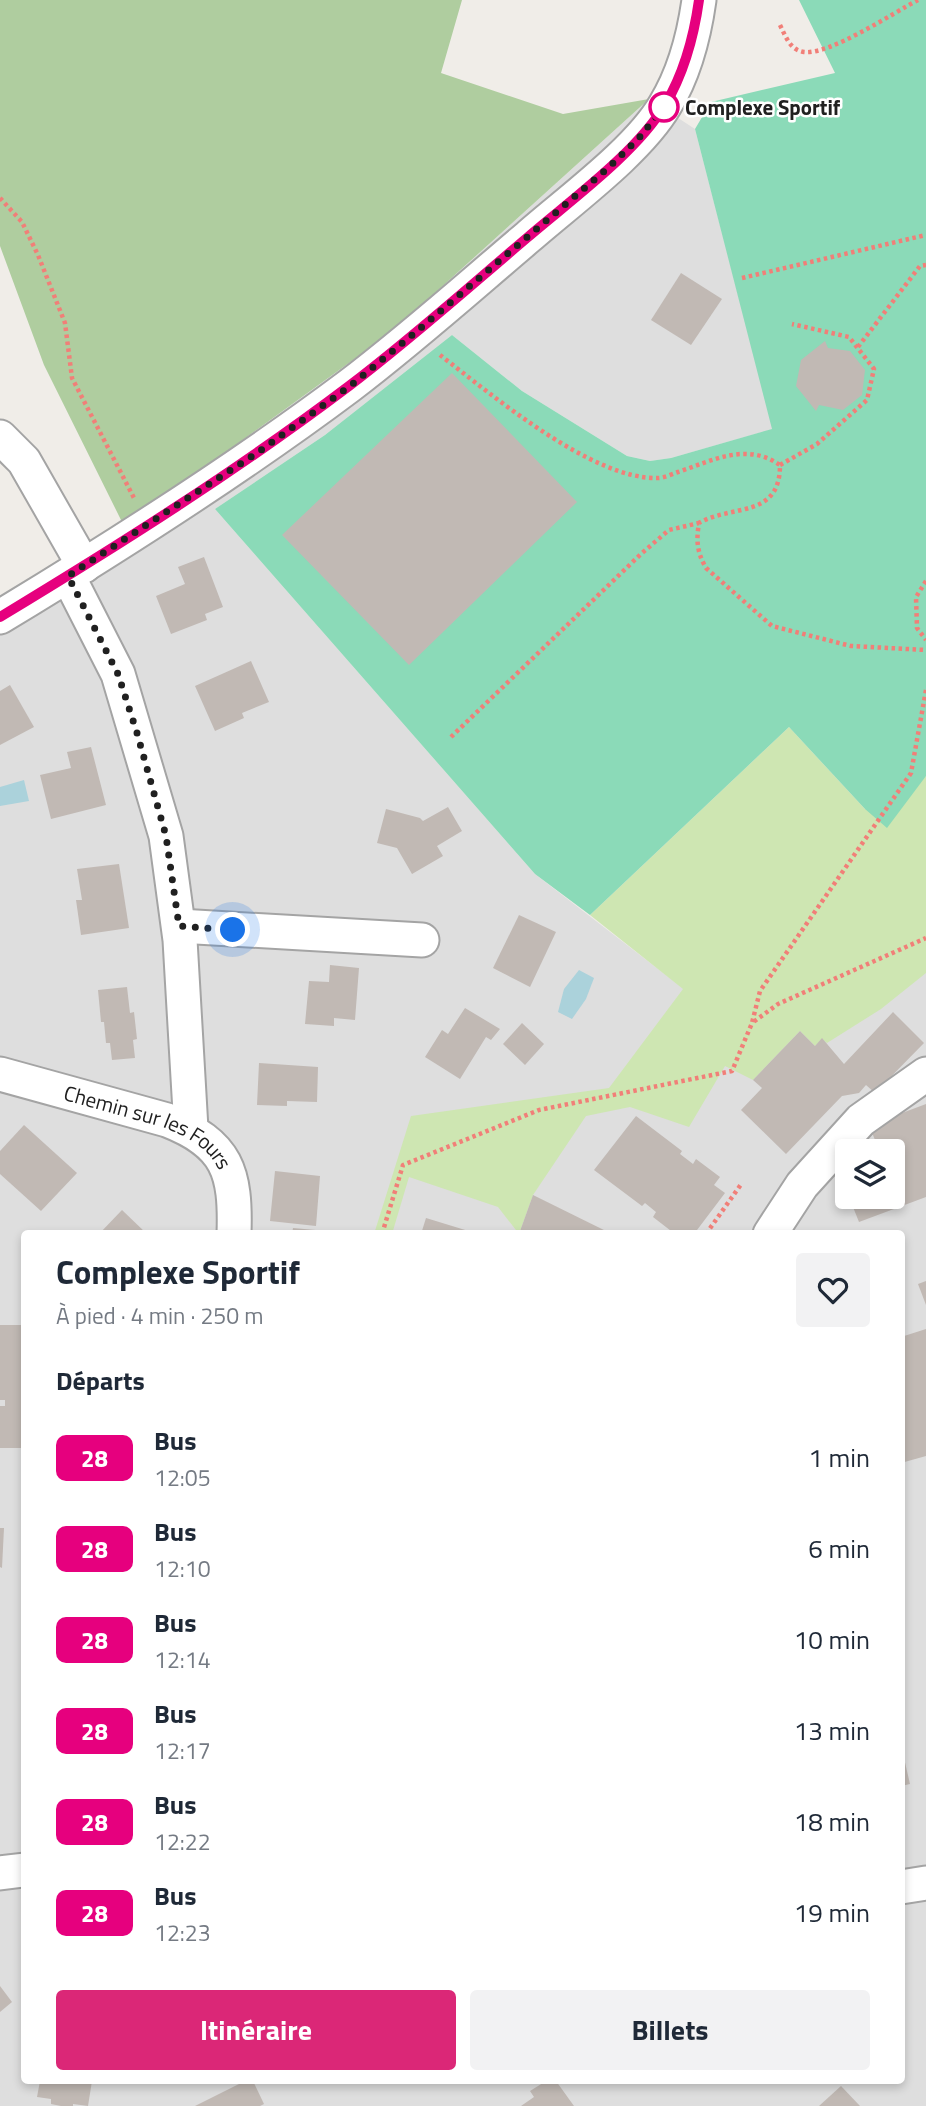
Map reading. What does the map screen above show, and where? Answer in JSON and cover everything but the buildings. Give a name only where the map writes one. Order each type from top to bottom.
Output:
[{"type":"street","points":[[0,617],[122,542],[257,453],[350,386],[608,168],[639,138],[664,107],[689,50],[699,0]]},
{"type":"street","points":[[0,437],[24,461],[76,571],[118,674],[166,836],[179,926],[191,1129]]},
{"type":"street","points":[[179,926],[422,940]]},
{"type":"street","name":"Chemin sur les Fours","points":[[0,1074],[191,1129],[211,1143],[233,1181],[234,1230]]},
{"type":"street","points":[[773,1230],[802,1185],[862,1120],[926,1074]]},
{"type":"street","points":[[0,1873],[21,1870]]},
{"type":"street","points":[[905,1886],[926,1883]]},
{"type":"path","points":[[780,26],[790,46],[804,52],[828,49],[918,0]]},
{"type":"path","points":[[0,198],[22,222],[38,255],[65,323],[72,378],[135,499],[122,542]]},
{"type":"path","points":[[742,278],[926,235]]},
{"type":"path","points":[[858,348],[920,266],[926,265]]},
{"type":"path","points":[[780,465],[817,444],[867,400],[873,369],[849,337],[792,324]]},
{"type":"path","points":[[416,332],[434,350],[526,421],[605,467],[659,478],[729,456],[751,452],[767,456],[780,465]]},
{"type":"path","points":[[452,737],[669,530],[699,523],[711,517],[747,510],[764,502],[777,488],[780,465]]},
{"type":"path","points":[[699,523],[696,542],[699,556],[706,568],[772,626],[851,646],[926,650]]},
{"type":"path","points":[[926,581],[916,597],[917,628],[926,640]]},
{"type":"path","points":[[383,1230],[403,1165],[539,1110],[732,1071],[752,1023],[760,991],[911,773],[926,690]]},
{"type":"path","points":[[752,1023],[778,1004],[926,938]]},
{"type":"path","points":[[709,1230],[742,1184]]},
{"type":"shaded area","points":[[649,99],[695,129],[773,429],[671,458],[650,461],[627,456],[522,391],[452,335],[325,435],[215,509],[535,874],[684,989],[926,929],[926,2106],[0,2106],[0,600],[124,526],[393,331]]},
{"type":"green space","points":[[0,0],[462,0],[441,73],[563,114],[649,99],[393,331],[124,526],[44,365],[0,246]]},
{"type":"green space","points":[[799,0],[926,0],[926,776],[887,828],[865,809],[789,727],[590,915],[535,874],[215,509],[325,435],[452,335],[522,391],[627,456],[650,461],[671,458],[772,429],[695,129],[711,102],[835,73]]},
{"type":"green space","points":[[789,727],[865,809],[926,776],[926,973],[881,1009],[827,1043],[822,1039],[815,1046],[800,1031],[753,1080],[725,1066],[689,1127],[630,1107],[586,1116],[533,1195],[520,1230],[516,1230],[498,1207],[409,1177],[393,1230],[375,1230],[411,1116],[609,1088],[683,989],[590,915]]},
{"type":"water","points":[[24,780],[29,801],[0,806],[0,787]]},
{"type":"water","points":[[579,970],[594,978],[586,999],[572,1019],[558,1012],[564,989]]},
{"type":"bus line","name":"28","points":[[0,617],[145,527],[257,453],[350,386],[608,168],[639,138],[664,107],[689,50],[699,0]]},
{"type":"place","name":"Complexe Sportif","points":[[664,107]]},
{"type":"route","points":[[233,930],[179,926],[166,836],[137,733],[118,674],[68,576],[257,453],[350,386],[608,168],[639,138],[664,107]]}]
